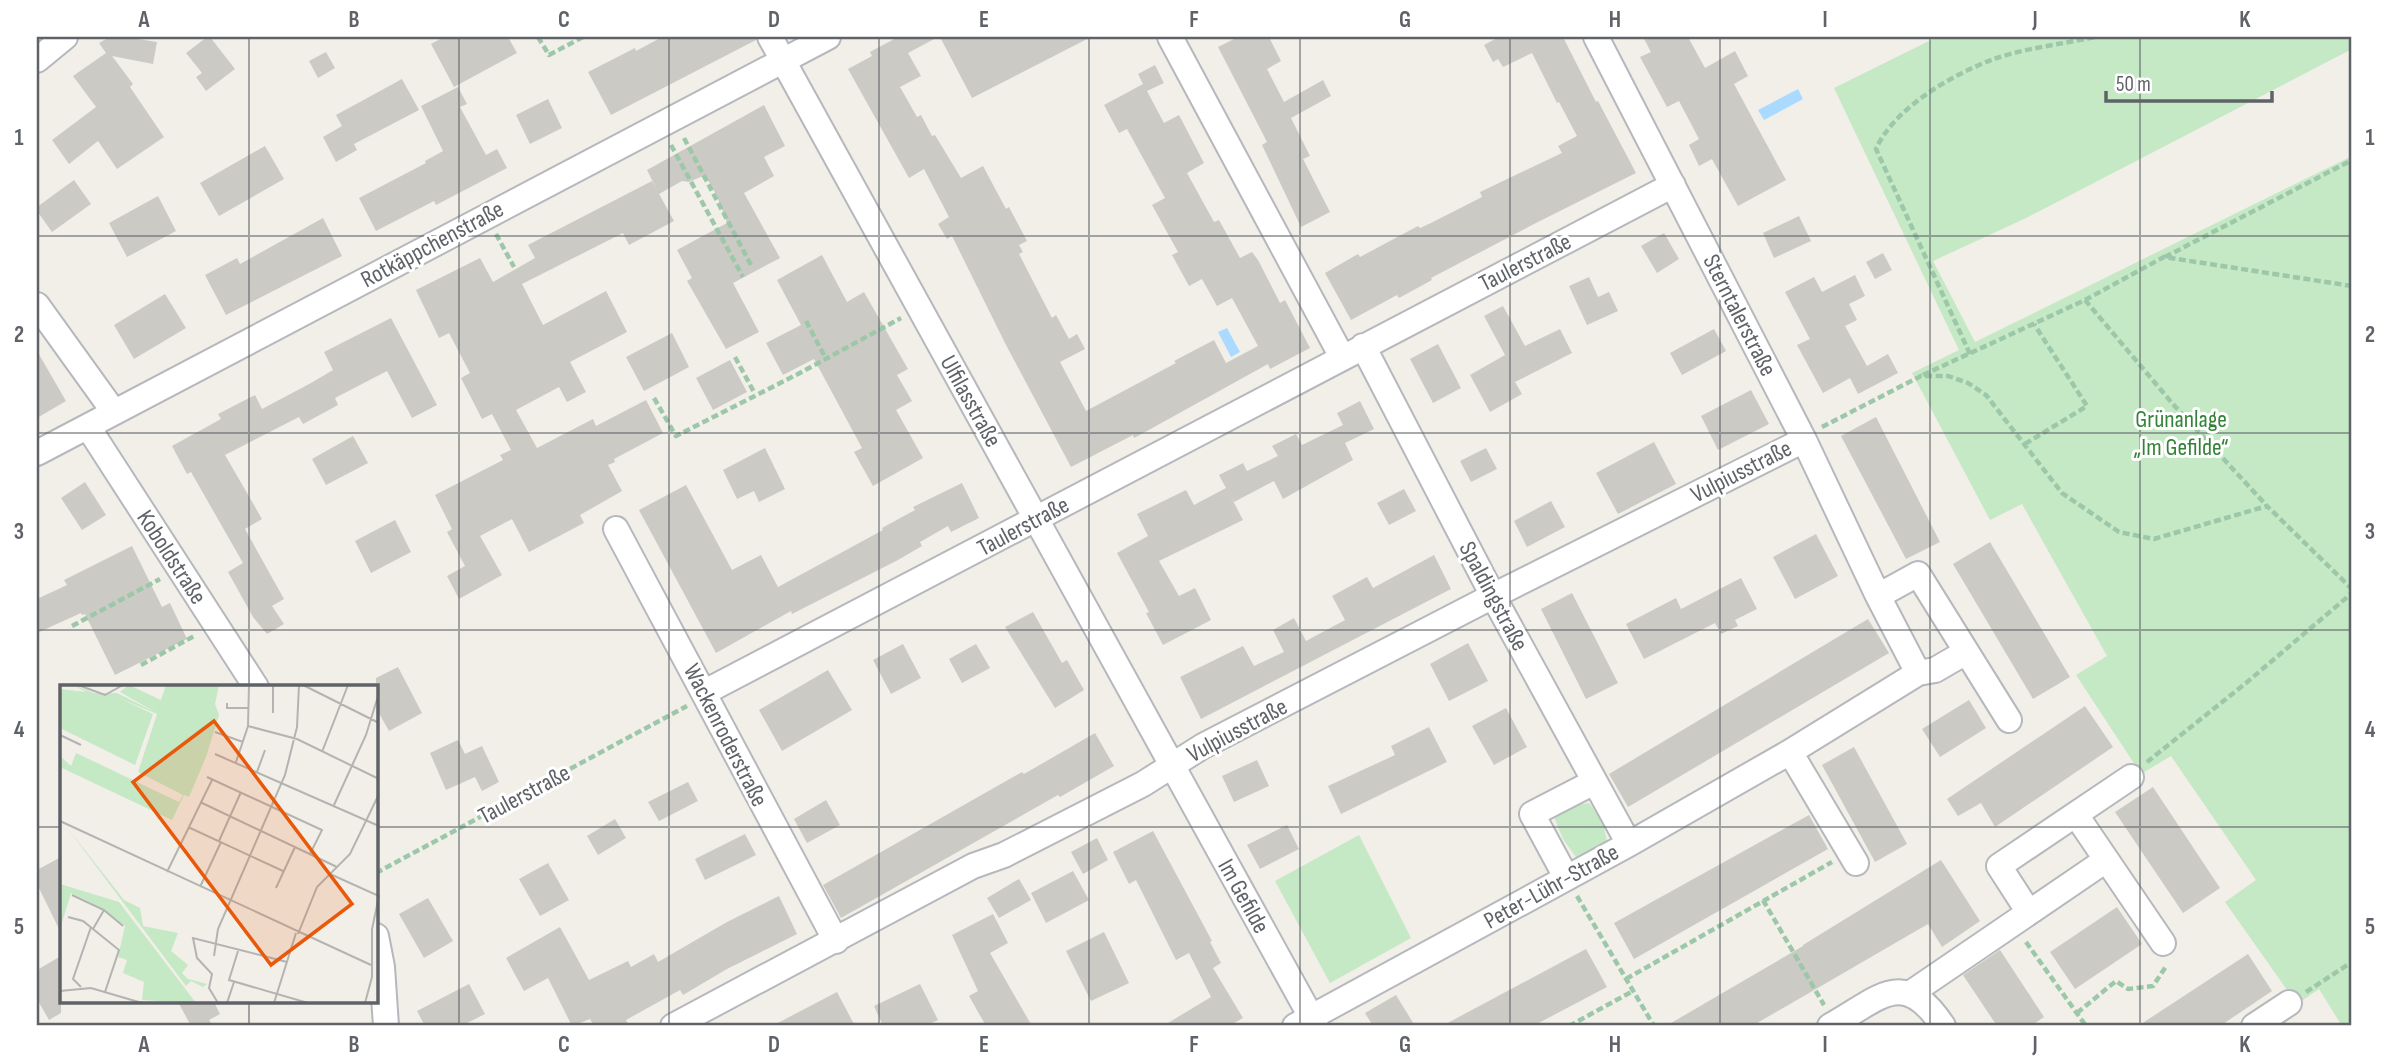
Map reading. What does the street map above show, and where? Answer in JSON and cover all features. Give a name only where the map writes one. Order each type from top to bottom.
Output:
[{"type":"street","points":[[37,60],[65,37]]},
{"type":"street","name":"Ulfilasstraße","points":[[770,37],[1172,766]]},
{"type":"street","name":"Rotkäppchenstraße","points":[[37,453],[828,37]]},
{"type":"street","name":"Spaldingstraße","points":[[1170,37],[1493,596],[1629,844]]},
{"type":"street","name":"Sterntalerstraße","points":[[1596,37],[1804,440],[1918,673]]},
{"type":"street","name":"Taulerstraße","points":[[705,692],[1673,185]]},
{"type":"street","points":[[37,305],[114,412]]},
{"type":"street","name":"Koboldstraße","points":[[88,427],[255,685]]},
{"type":"street","name":"Vulpiusstraße","points":[[675,1026],[973,866],[1004,855],[1143,783],[1203,746],[1804,440]]},
{"type":"street","name":"Wackenroderstraße","points":[[616,529],[836,941]]},
{"type":"street","points":[[1878,596],[1918,574],[2009,720]]},
{"type":"street","points":[[1918,673],[1935,670],[1966,652]]},
{"type":"street","name":"Peter-Lühr-Straße","points":[[1308,1023],[1790,752],[1918,673]]},
{"type":"street","points":[[1790,752],[1853,857]]},
{"type":"street","name":"Im Gefilde","points":[[1172,766],[1308,1023]]},
{"type":"street","points":[[2020,917],[1999,866],[2131,777]]},
{"type":"street","points":[[1566,877],[1532,814],[1594,782]]},
{"type":"street","points":[[2076,815],[2163,943]]},
{"type":"street","points":[[1911,993],[2106,860]]},
{"type":"street","points":[[378,946],[386,1026]]},
{"type":"street","points":[[1832,1025],[1882,995],[1896,991],[1911,993],[1921,998],[1944,1026]]},
{"type":"street","points":[[2254,1026],[2289,1003]]},
{"type":"path","points":[[538,37],[549,55],[583,37]]},
{"type":"path","points":[[1970,354],[1876,149],[1883,134],[1908,108],[1938,86],[1994,59],[2095,37]]},
{"type":"path","points":[[667,121],[752,267]]},
{"type":"path","points":[[667,121],[743,276]]},
{"type":"path","points":[[1804,440],[1826,425],[1921,376],[2085,300],[2352,160]]},
{"type":"path","points":[[496,233],[514,267]]},
{"type":"path","points":[[2164,257],[2352,286]]},
{"type":"path","points":[[2085,300],[2172,403],[2267,506],[2352,591],[2246,683],[2131,777]]},
{"type":"path","points":[[654,398],[676,436],[920,308]]},
{"type":"path","points":[[806,321],[826,359]]},
{"type":"path","points":[[2025,444],[2087,406],[2034,324]]},
{"type":"path","points":[[735,357],[755,394]]},
{"type":"path","points":[[1921,376],[1948,376],[1968,383],[1986,395],[2062,493],[2119,532],[2154,539],[2267,506]]},
{"type":"path","points":[[72,626],[180,569]]},
{"type":"path","points":[[141,665],[215,624]]},
{"type":"path","name":"Taulerstraße","points":[[378,872],[683,709],[705,692]]},
{"type":"path","points":[[1626,979],[1763,900],[1853,857]]},
{"type":"path","points":[[1566,877],[1654,1026]]},
{"type":"path","points":[[1763,900],[1832,1025]]},
{"type":"path","points":[[2020,917],[2086,1026]]},
{"type":"path","points":[[2077,1013],[2116,981],[2128,989],[2153,986],[2170,959],[2171,952],[2163,943]]},
{"type":"path","points":[[2289,1003],[2352,962]]},
{"type":"path","points":[[1569,1026],[1633,991]]},
{"type":"green space","name":"Grünanlage „Im Gefilde“","points":[[1937,37],[2352,37],[2352,49],[2026,218],[1933,261],[1975,342],[2352,156],[2352,1026],[2342,1026],[2319,989],[2297,1004],[2225,902],[2256,880],[2171,756],[2141,774],[2076,675],[2107,656],[2022,504],[1990,520],[1912,373],[1959,350],[1834,88]]},
{"type":"green space","points":[[1589,803],[1602,820],[1607,841],[1594,852],[1576,857],[1563,839],[1554,817],[1571,806]]},
{"type":"green space","points":[[1359,835],[1411,938],[1330,983],[1275,881]]},
{"type":"water","points":[[1798,89],[1803,99],[1764,120],[1758,110]]},
{"type":"water","points":[[1227,328],[1240,352],[1231,357],[1218,332]]},
{"type":"building","points":[[110,37],[136,37],[157,42],[153,64],[112,56],[133,84],[130,87],[164,137],[117,169],[98,141],[69,164],[52,140],[96,107],[73,76],[106,53],[99,43]]},
{"type":"building","points":[[210,37],[235,69],[206,91],[196,77],[202,73],[186,53]]},
{"type":"building","points":[[444,37],[508,37],[517,53],[454,87],[431,44]]},
{"type":"building","points":[[662,37],[755,37],[756,40],[611,115],[588,72]]},
{"type":"building","points":[[898,37],[938,37],[908,53],[921,76],[900,87],[917,117],[921,115],[961,178],[983,166],[1006,209],[1009,207],[1027,241],[1019,245],[1023,252],[1019,254],[1052,318],[1056,315],[1069,339],[1077,334],[1085,349],[1060,362],[1086,411],[1214,340],[1226,363],[1258,346],[1232,298],[1217,306],[1202,279],[1189,286],[1172,255],[1178,252],[1152,205],[1165,198],[1127,129],[1119,133],[1104,105],[1143,84],[1138,74],[1155,65],[1164,83],[1147,91],[1164,123],[1179,115],[1204,163],[1187,173],[1214,222],[1219,220],[1240,258],[1252,252],[1258,260],[1280,303],[1285,300],[1310,348],[1270,369],[1268,364],[1134,438],[1133,435],[1071,467],[952,236],[947,239],[938,224],[949,217],[924,169],[909,178],[848,69],[872,56],[870,52]]},
{"type":"building","points":[[940,37],[1091,37],[972,98]]},
{"type":"building","points":[[1238,37],[1269,37],[1281,61],[1267,69],[1284,102],[1323,80],[1331,96],[1291,118],[1310,156],[1303,159],[1330,212],[1301,227],[1262,145],[1267,142],[1218,47]]},
{"type":"building","points":[[1499,37],[1563,37],[1636,173],[1431,278],[1432,280],[1399,298],[1397,295],[1351,320],[1325,273],[1358,254],[1360,257],[1418,226],[1420,228],[1482,197],[1480,192],[1562,153],[1558,146],[1577,136],[1532,53],[1503,67],[1498,59],[1493,62],[1484,45]]},
{"type":"building","points":[[1643,37],[1688,37],[1705,68],[1735,51],[1748,76],[1734,84],[1786,180],[1738,206],[1712,159],[1699,166],[1689,145],[1699,139],[1679,101],[1667,107],[1640,57],[1651,52]]},
{"type":"building","points":[[326,52],[335,68],[318,78],[309,61]]},
{"type":"building","points":[[402,79],[419,110],[354,144],[357,150],[336,162],[323,137],[342,126],[336,115]]},
{"type":"building","points":[[458,87],[467,104],[460,107],[486,155],[497,149],[507,168],[436,205],[434,201],[376,231],[359,198],[426,163],[425,161],[443,151],[421,106]]},
{"type":"building","points":[[548,99],[562,128],[530,144],[516,115]]},
{"type":"building","points":[[764,105],[785,146],[764,157],[774,176],[744,193],[780,258],[733,283],[759,332],[726,349],[687,281],[692,278],[677,250],[727,223],[717,196],[705,175],[689,182],[682,181],[659,194],[647,170]]},
{"type":"building","points":[[265,146],[284,179],[219,216],[200,183]]},
{"type":"building","points":[[74,180],[91,204],[52,232],[37,207]]},
{"type":"building","points":[[652,181],[674,221],[629,245],[623,233],[522,284],[543,325],[606,291],[627,332],[570,362],[586,392],[567,402],[559,387],[516,410],[537,448],[593,419],[596,426],[646,400],[663,433],[614,459],[615,462],[608,465],[622,491],[580,515],[584,523],[529,552],[512,519],[480,536],[502,575],[459,599],[447,576],[465,566],[447,532],[452,529],[435,495],[503,460],[500,455],[511,450],[492,414],[482,419],[461,378],[470,373],[449,333],[439,338],[416,290],[480,258],[493,282],[535,258],[528,245]]},
{"type":"building","points":[[158,196],[176,231],[127,257],[109,223]]},
{"type":"building","points":[[1799,216],[1811,241],[1774,258],[1763,233]]},
{"type":"building","points":[[323,218],[342,256],[226,315],[205,275],[237,258],[240,264]]},
{"type":"building","points":[[1664,233],[1679,259],[1657,273],[1641,246]]},
{"type":"building","points":[[1883,253],[1892,270],[1875,279],[1866,262]]},
{"type":"building","points":[[822,255],[847,302],[864,292],[908,369],[897,375],[912,401],[896,410],[923,458],[873,486],[854,452],[862,448],[814,359],[783,375],[766,343],[801,325],[777,280]]},
{"type":"building","points":[[1855,275],[1865,296],[1849,304],[1857,320],[1845,326],[1867,366],[1888,354],[1898,373],[1858,394],[1850,378],[1823,393],[1797,345],[1810,339],[1785,292],[1814,277],[1822,292]]},
{"type":"building","points":[[1589,277],[1598,297],[1609,292],[1618,311],[1587,325],[1569,286]]},
{"type":"building","points":[[165,294],[186,328],[134,359],[114,325]]},
{"type":"building","points":[[1503,306],[1525,346],[1560,329],[1572,353],[1515,382],[1522,394],[1490,412],[1470,375],[1505,355],[1484,316]]},
{"type":"building","points":[[391,318],[437,405],[412,418],[387,371],[335,398],[338,405],[303,424],[299,417],[225,455],[262,519],[245,529],[284,599],[272,606],[284,624],[267,634],[253,617],[228,572],[243,563],[191,472],[187,474],[172,446],[221,419],[218,414],[255,395],[262,409],[311,383],[333,370],[324,352]]},
{"type":"building","points":[[1714,329],[1726,351],[1682,375],[1670,353]]},
{"type":"building","points":[[672,333],[689,367],[644,391],[626,357]]},
{"type":"building","points":[[1438,344],[1461,388],[1433,403],[1410,359]]},
{"type":"building","points":[[37,351],[66,401],[37,418]]},
{"type":"building","points":[[730,360],[747,392],[713,410],[696,378]]},
{"type":"building","points":[[1751,390],[1769,424],[1718,450],[1701,416]]},
{"type":"building","points":[[1360,401],[1374,429],[1345,443],[1353,460],[1283,499],[1274,481],[1234,502],[1230,495],[1243,520],[1159,561],[1179,596],[1195,588],[1211,620],[1163,645],[1146,613],[1149,612],[1117,553],[1148,536],[1137,514],[1186,490],[1194,505],[1226,488],[1219,475],[1243,463],[1247,471],[1278,456],[1272,446],[1296,434],[1302,445],[1343,425],[1337,413]]},
{"type":"building","points":[[1876,417],[1940,542],[1906,559],[1841,436]]},
{"type":"building","points":[[353,436],[368,463],[326,485],[312,459]]},
{"type":"building","points":[[1654,442],[1676,484],[1618,514],[1596,473]]},
{"type":"building","points":[[765,448],[785,489],[759,502],[754,491],[737,499],[723,470]]},
{"type":"building","points":[[1486,448],[1497,469],[1471,482],[1460,461]]},
{"type":"building","points":[[85,482],[106,515],[82,530],[61,498]]},
{"type":"building","points":[[962,483],[979,518],[951,532],[948,526],[920,542],[922,546],[898,560],[792,614],[791,611],[716,653],[639,510],[686,485],[732,570],[761,555],[778,587],[883,530],[882,528],[915,510],[913,507]]},
{"type":"building","points":[[1404,489],[1416,511],[1389,525],[1377,503]]},
{"type":"building","points":[[1551,501],[1565,527],[1527,547],[1514,521]]},
{"type":"building","points":[[395,520],[411,552],[371,573],[355,541]]},
{"type":"building","points":[[1816,534],[1838,576],[1795,599],[1773,557]]},
{"type":"building","points":[[1990,542],[2070,677],[2033,699],[1953,564]]},
{"type":"building","points":[[132,546],[162,607],[170,603],[187,639],[115,675],[85,614],[81,613],[37,633],[37,599],[67,585],[64,580]]},
{"type":"building","points":[[1434,555],[1451,589],[1201,719],[1180,677],[1243,646],[1254,666],[1284,652],[1273,630],[1294,618],[1306,641],[1345,620],[1332,596],[1367,577],[1373,588]]},
{"type":"building","points":[[1741,578],[1757,609],[1735,620],[1738,626],[1721,634],[1715,623],[1644,659],[1626,624],[1676,598],[1681,609]]},
{"type":"building","points":[[1572,593],[1618,683],[1586,699],[1541,609]]},
{"type":"building","points":[[1033,612],[1062,663],[1067,660],[1084,690],[1055,708],[1005,627]]},
{"type":"building","points":[[1868,619],[1889,653],[1628,807],[1609,774]]},
{"type":"building","points":[[1468,643],[1488,681],[1449,701],[1430,664]]},
{"type":"building","points":[[903,644],[921,678],[891,694],[873,660]]},
{"type":"building","points":[[976,644],[990,668],[962,683],[949,659]]},
{"type":"building","points":[[398,667],[422,713],[389,731],[378,712],[376,678]]},
{"type":"building","points":[[828,670],[852,710],[782,751],[759,710]]},
{"type":"building","points":[[1969,700],[1986,728],[1940,757],[1922,729]]},
{"type":"building","points":[[2085,706],[2113,747],[1995,827],[1981,803],[1958,816],[1947,799]]},
{"type":"building","points":[[1506,708],[1527,747],[1494,765],[1472,726]]},
{"type":"building","points":[[1429,727],[1447,762],[1341,814],[1328,786],[1395,755],[1391,746]]},
{"type":"building","points":[[1095,733],[1114,766],[841,918],[823,885]]},
{"type":"building","points":[[458,740],[465,754],[482,746],[499,782],[482,791],[475,777],[446,790],[430,753]]},
{"type":"building","points":[[1854,747],[1907,844],[1875,862],[1822,765]]},
{"type":"building","points":[[1257,760],[1269,786],[1234,802],[1222,776]]},
{"type":"building","points":[[688,782],[698,801],[659,821],[648,802]]},
{"type":"building","points":[[2153,787],[2220,888],[2183,913],[2115,812]]},
{"type":"building","points":[[826,800],[840,825],[807,843],[794,819]]},
{"type":"building","points":[[1809,815],[1828,849],[1634,959],[1614,923]]},
{"type":"building","points":[[615,819],[626,838],[598,855],[587,836]]},
{"type":"building","points":[[1287,825],[1299,849],[1260,869],[1247,845]]},
{"type":"building","points":[[1153,831],[1212,941],[1210,942],[1221,963],[1213,968],[1243,1018],[1229,1026],[1163,1026],[1211,997],[1189,953],[1176,960],[1136,880],[1129,884],[1113,852]]},
{"type":"building","points":[[745,834],[756,855],[705,880],[695,859]]},
{"type":"building","points":[[1097,838],[1108,860],[1083,874],[1071,852]]},
{"type":"building","points":[[60,858],[60,931],[37,884],[37,870]]},
{"type":"building","points":[[1941,860],[1980,921],[1942,947],[1928,924],[1752,1026],[1666,1026],[1803,946]]},
{"type":"building","points":[[548,863],[569,900],[540,916],[519,879]]},
{"type":"building","points":[[1073,871],[1089,900],[1046,923],[1031,893]]},
{"type":"building","points":[[1019,879],[1031,900],[999,918],[987,898]]},
{"type":"building","points":[[779,896],[797,934],[727,969],[683,995],[680,990],[626,1020],[629,1026],[594,1026],[590,1019],[572,1026],[548,978],[524,991],[506,958],[560,927],[589,980],[628,961],[631,967],[654,954],[658,962]]},
{"type":"building","points":[[428,898],[453,941],[424,958],[399,914]]},
{"type":"building","points":[[2117,907],[2142,944],[2075,989],[2050,952]]},
{"type":"building","points":[[993,914],[1008,943],[990,953],[1032,1026],[986,1026],[969,996],[978,991],[952,935]]},
{"type":"building","points":[[1104,932],[1129,983],[1091,1001],[1066,951]]},
{"type":"building","points":[[1586,949],[1607,987],[1533,1026],[1442,1026]]},
{"type":"building","points":[[2000,950],[2044,1017],[2031,1026],[1997,1026],[1963,975]]},
{"type":"building","points":[[2248,954],[2272,991],[2223,1024],[2138,1026]]},
{"type":"building","points":[[60,957],[61,1013],[49,1020],[37,999],[37,970]]},
{"type":"building","points":[[469,984],[485,1014],[461,1026],[425,1026],[417,1011]]},
{"type":"building","points":[[920,984],[938,1020],[925,1026],[883,1026],[874,1006]]},
{"type":"building","points":[[837,992],[855,1026],[772,1026]]},
{"type":"building","points":[[1396,995],[1415,1026],[1373,1026],[1365,1013]]},
{"type":"building","points":[[179,1004],[215,1004],[220,1014],[209,1020],[213,1026],[191,1026]]}]
